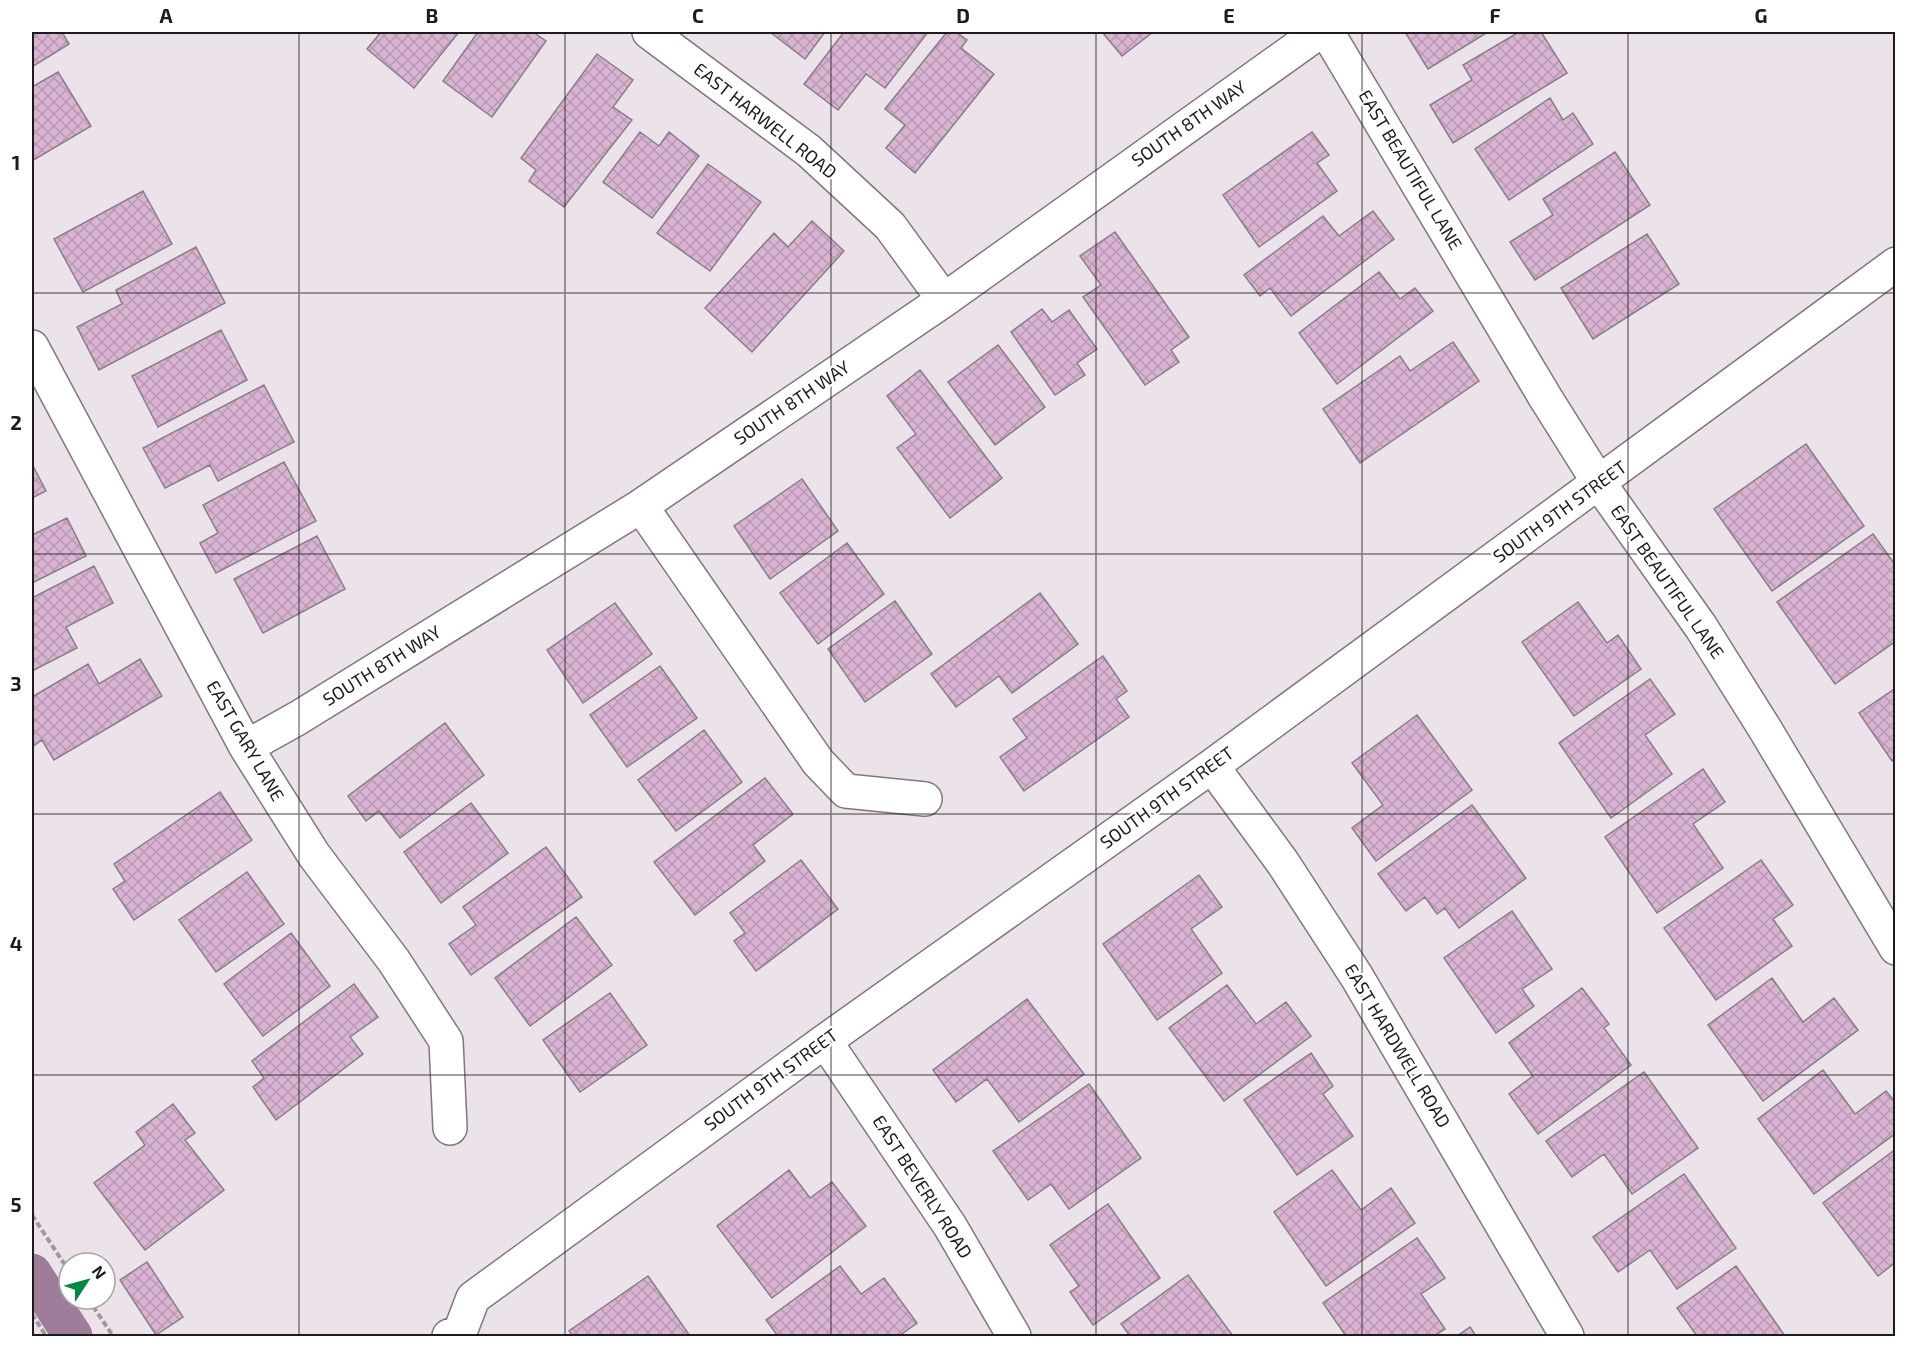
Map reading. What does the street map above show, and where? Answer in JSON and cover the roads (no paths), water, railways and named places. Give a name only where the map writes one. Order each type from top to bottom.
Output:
[{"type":"street","name":"EAST HARWELL ROAD","points":[[649,32],[809,151],[890,226],[945,300]]},
{"type":"street","name":"SOUTH 8TH WAY","points":[[246,747],[298,718],[641,506],[945,300],[978,274],[1319,32]]},
{"type":"street","name":"EAST BEAUTIFUL LANE","points":[[1327,32],[1545,397],[1599,483],[1701,627],[1896,948]]},
{"type":"street","name":"SOUTH 9TH STREET","points":[[457,1335],[473,1298],[825,1041],[1212,766],[1896,264]]},
{"type":"street","name":"EAST GARY LANE","points":[[32,347],[246,747],[314,855],[394,961],[446,1041],[450,1128]]},
{"type":"street","points":[[641,506],[818,762],[846,791],[925,799]]},
{"type":"street","name":"EAST HARDWELL ROAD","points":[[1212,766],[1283,863],[1357,977],[1568,1336]]},
{"type":"street","name":"EAST BEVERLY ROAD","points":[[825,1041],[950,1226],[1014,1336]]},
{"type":"waterway","points":[[32,1273],[73,1336]]}]
